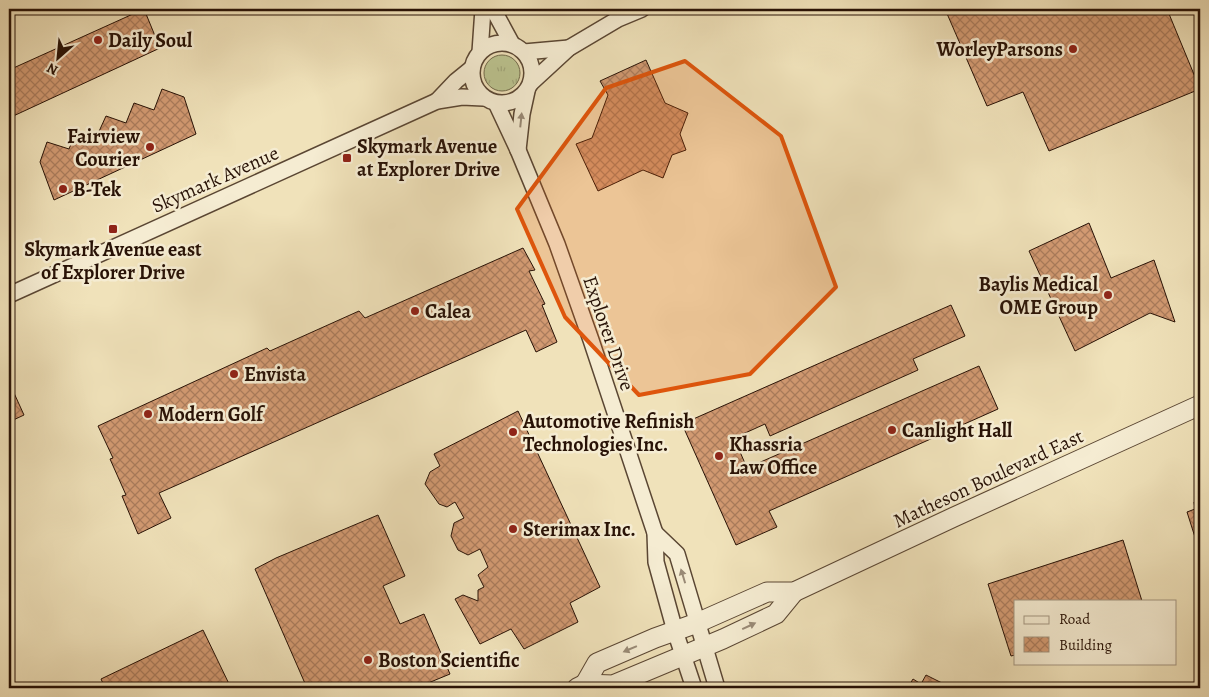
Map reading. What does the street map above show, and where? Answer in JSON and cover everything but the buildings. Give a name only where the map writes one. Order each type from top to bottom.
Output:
[{"type":"street","points":[[480,52],[483,9]]},
{"type":"street","points":[[493,9],[532,66],[529,87]]},
{"type":"street","points":[[569,48],[518,48],[500,43],[493,44],[480,52],[475,60],[472,68],[473,84],[489,100],[514,102],[569,48],[618,19],[642,9]]},
{"type":"street","name":"Skymark Avenue","points":[[437,101],[456,81],[472,68]]},
{"type":"street","name":"Explorer Drive","points":[[518,150],[522,114],[529,87]]},
{"type":"street","name":"Skymark Avenue","points":[[9,295],[437,101],[462,97],[489,100]]},
{"type":"street","name":"Explorer Drive","points":[[489,100],[518,150],[582,314],[655,532],[656,562],[675,631],[694,688]]},
{"type":"street","name":"Matheson Boulevard East","points":[[581,686],[597,663],[697,623],[767,592],[794,592],[1200,405]]},
{"type":"street","name":"Explorer Drive","points":[[655,532],[677,554],[717,688]]},
{"type":"street","name":"Matheson Boulevard East","points":[[581,686],[613,685],[704,646],[776,614],[794,592]]},
{"type":"highlighted area","points":[[685,61],[781,136],[836,287],[750,374],[639,395],[565,317],[517,209],[606,88]]},
{"type":"green space","points":[[502,55],[509,56],[515,60],[519,66],[519,80],[515,86],[509,90],[502,91],[495,90],[489,86],[485,80],[484,73],[485,66],[489,60],[495,56]]},
{"type":"place","name":"Daily Soul","points":[[98,40]]},
{"type":"place","name":"WorleyParsons","points":[[1073,49]]},
{"type":"place","name":"Fairview Courier","points":[[150,147]]},
{"type":"place","name":"Skymark Avenue at Explorer Drive","points":[[347,158]]},
{"type":"place","name":"B-Tek","points":[[63,189]]},
{"type":"place","name":"Skymark Avenue east of Explorer Drive","points":[[113,229]]},
{"type":"place","name":"Baylis Medical OME Group","points":[[1108,295]]},
{"type":"place","name":"Calea","points":[[415,311]]},
{"type":"place","name":"Envista","points":[[234,374]]},
{"type":"place","name":"Modern Golf","points":[[148,414]]},
{"type":"place","name":"Canlight Hall","points":[[892,430]]},
{"type":"place","name":"Automotive Refinish Technologies Inc.","points":[[513,432]]},
{"type":"place","name":"Khassria Law Office","points":[[719,456]]},
{"type":"place","name":"Sterimax Inc.","points":[[513,529]]},
{"type":"place","name":"Boston Scientific","points":[[368,660]]}]
